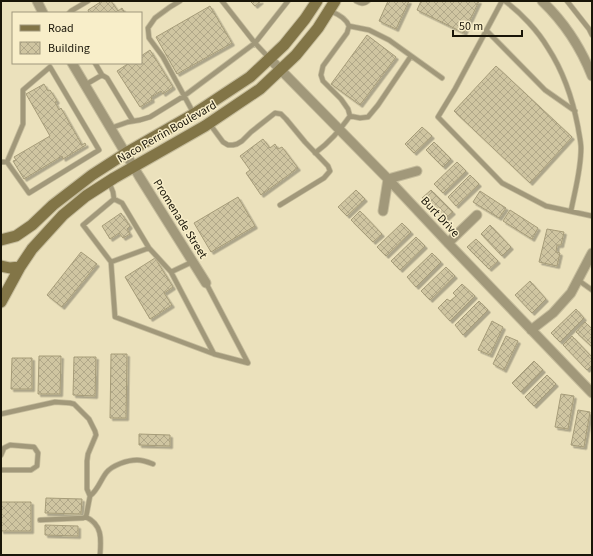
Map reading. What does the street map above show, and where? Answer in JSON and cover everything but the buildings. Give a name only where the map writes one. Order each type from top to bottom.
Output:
[{"type":"main road","name":"Naco Perrin Boulevard","points":[[1,240],[16,236],[32,225],[53,204],[92,175],[126,153],[194,114],[250,76],[284,45],[318,1]]},
{"type":"main road","name":"Naco Perrin Boulevard","points":[[1,302],[20,267],[32,249],[62,215],[86,196],[109,181],[209,123],[260,89],[296,55],[318,28],[332,6]]},
{"type":"main road","points":[[1,266],[10,268],[20,267]]},
{"type":"street","points":[[37,1],[42,12]]},
{"type":"street","points":[[542,1],[563,24],[576,43],[592,76]]},
{"type":"street","name":"Burt Drive","points":[[270,59],[388,179],[592,393]]},
{"type":"street","name":"Promenade Street","points":[[73,64],[110,128],[206,283]]},
{"type":"street","points":[[383,211],[388,179],[417,171]]},
{"type":"street","points":[[448,243],[477,215]]},
{"type":"street","points":[[531,330],[553,314],[571,293],[592,253]]},
{"type":"lane","points":[[70,12],[88,1]]},
{"type":"lane","points":[[180,1],[156,18],[148,28],[149,38],[163,57],[194,114]]},
{"type":"lane","points":[[222,1],[255,43],[270,59]]},
{"type":"lane","points":[[110,128],[150,117],[184,96],[255,43],[288,1]]},
{"type":"lane","points":[[356,1],[362,4],[368,1]]},
{"type":"lane","points":[[502,1],[455,89],[438,116],[502,183],[546,206],[592,216]]},
{"type":"lane","points":[[505,1],[517,10],[548,48],[562,74],[575,111],[581,147],[579,173],[571,211]]},
{"type":"lane","points":[[567,1],[592,35]]},
{"type":"lane","points":[[332,6],[349,26],[369,30],[390,40],[442,78]]},
{"type":"lane","points":[[349,26],[347,33],[323,66],[321,75],[323,81],[341,99],[350,116]]},
{"type":"lane","points":[[487,31],[545,90],[575,111]]},
{"type":"lane","points":[[350,116],[360,118],[368,116],[378,105],[411,56]]},
{"type":"lane","points":[[96,64],[102,74],[107,78],[133,121]]},
{"type":"lane","points":[[50,67],[99,150],[29,193],[7,162],[23,124],[23,90],[50,67]]},
{"type":"lane","points":[[85,84],[102,74]]},
{"type":"lane","points":[[209,123],[223,142],[228,145],[233,145],[242,141],[275,113],[281,114],[328,166],[330,171],[324,178],[280,205]]},
{"type":"lane","points":[[315,153],[340,131],[350,116]]},
{"type":"lane","points":[[1,162],[7,162]]},
{"type":"lane","points":[[109,181],[114,192],[114,200]]},
{"type":"lane","points":[[114,200],[122,203],[149,248],[171,272],[214,354]]},
{"type":"lane","points":[[114,200],[83,225],[111,262],[115,317],[214,354],[248,363],[206,283]]},
{"type":"lane","points":[[111,262],[149,248]]},
{"type":"lane","points":[[171,272],[192,262]]},
{"type":"lane","points":[[578,280],[592,290]]},
{"type":"lane","points":[[1,414],[55,402],[74,404],[89,419],[96,437],[88,454],[87,461],[87,489],[90,496],[86,517]]},
{"type":"lane","points":[[1,455],[4,448],[10,445],[34,447],[38,453],[37,466],[31,470],[1,470]]},
{"type":"lane","points":[[90,496],[96,490],[107,472],[113,468],[132,460],[153,464]]},
{"type":"lane","points":[[40,520],[86,517],[94,522],[100,531],[100,555]]}]
